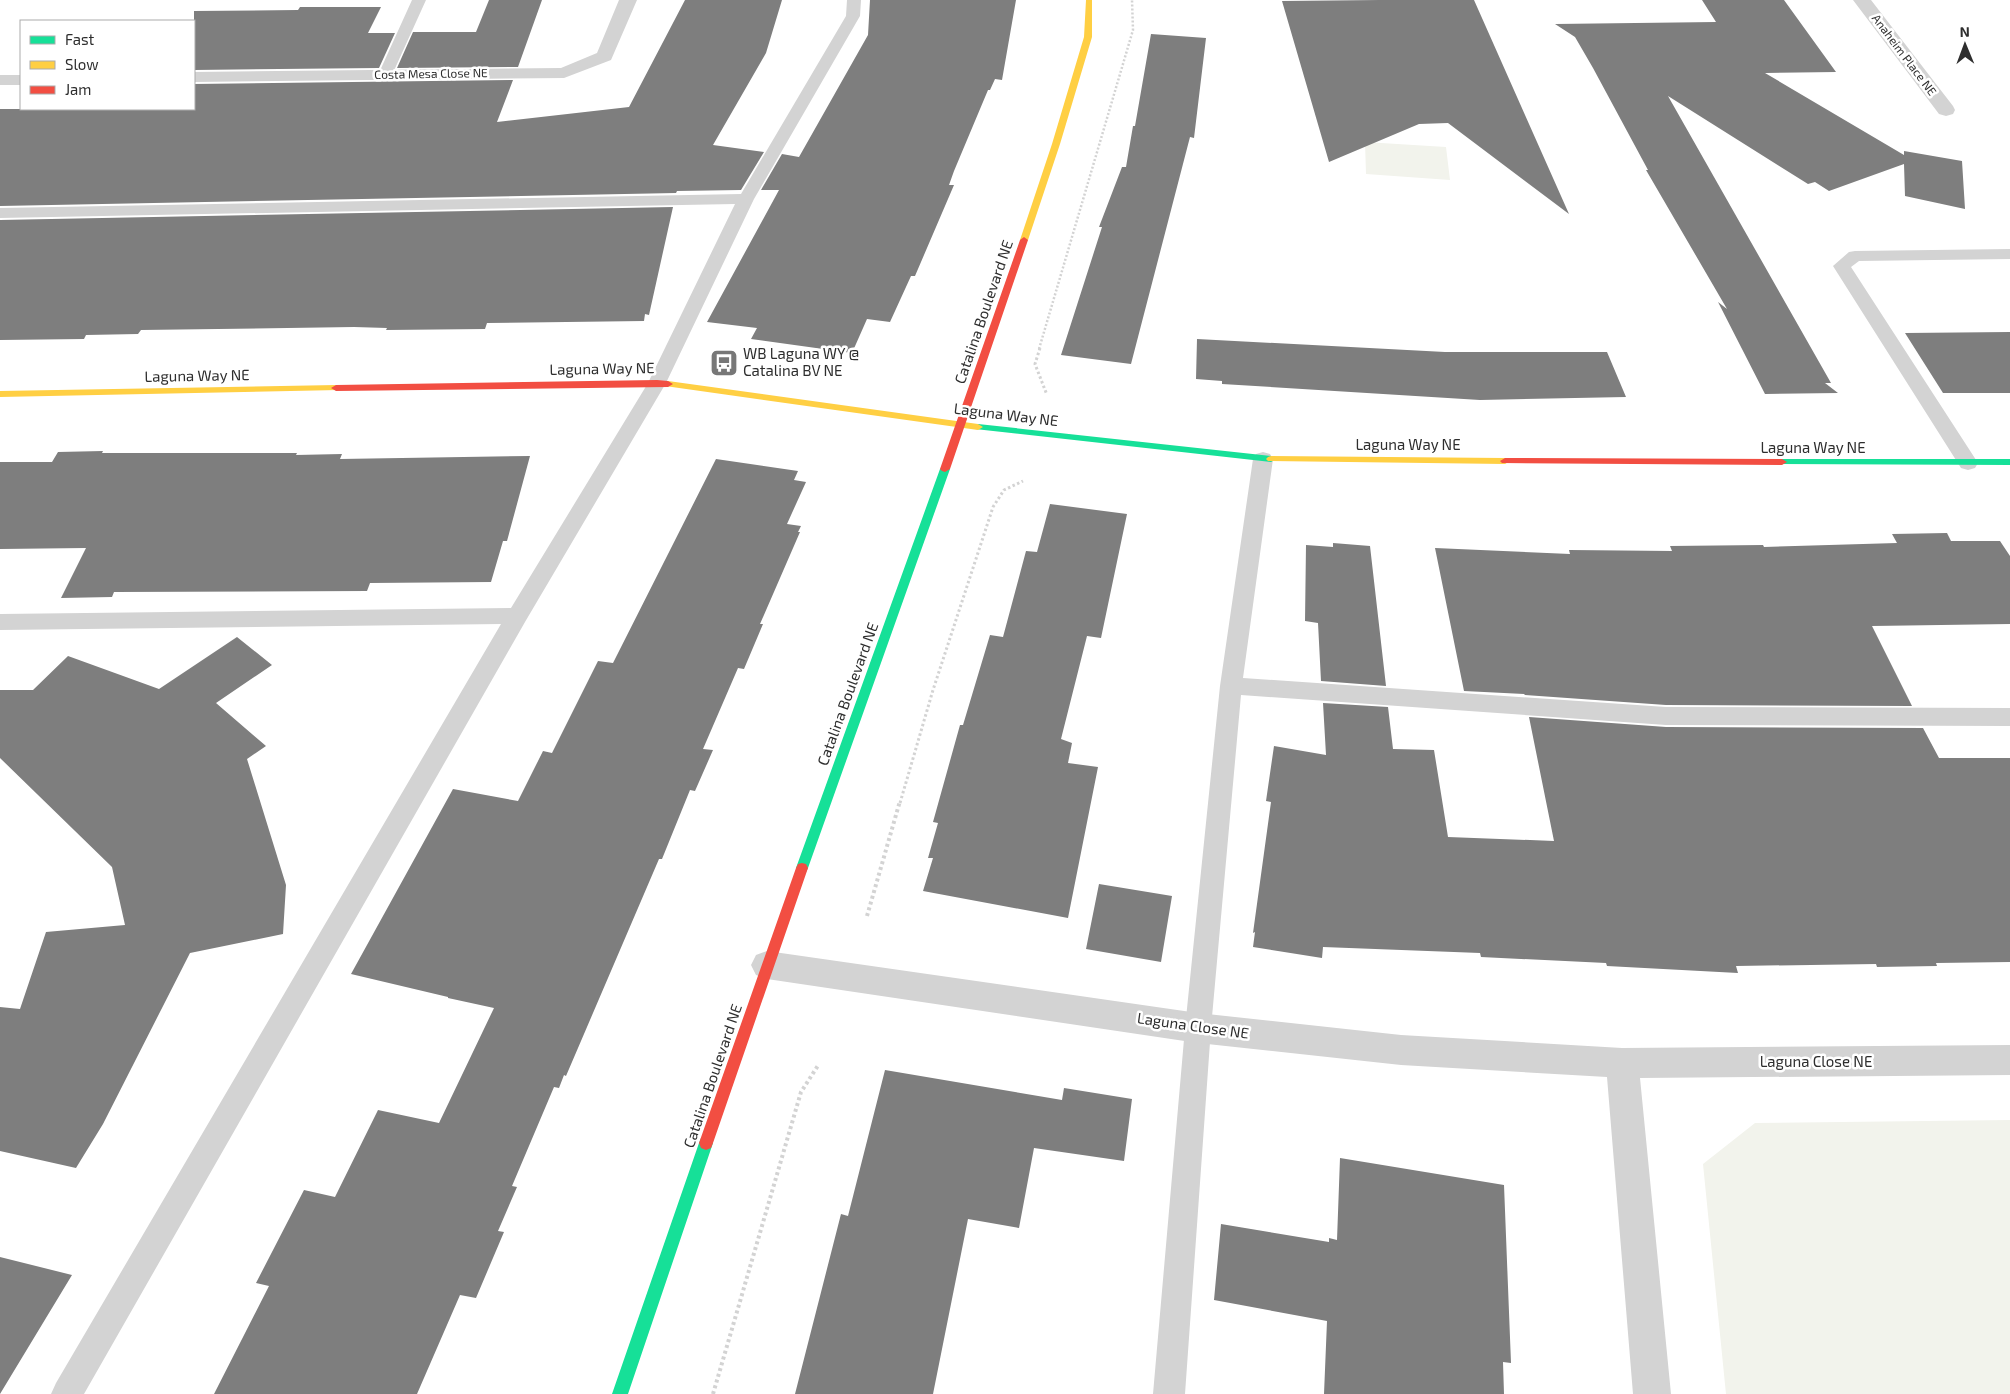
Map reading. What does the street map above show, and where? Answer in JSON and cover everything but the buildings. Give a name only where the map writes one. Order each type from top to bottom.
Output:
[{"type":"street","name":"Costa Mesa Close NE","points":[[195,78],[564,73],[605,56],[628,0]]},
{"type":"street","name":"Catalina Boulevard NE","points":[[620,1394],[767,965],[975,386],[1061,126],[1088,37],[1089,0]]},
{"type":"street","name":"Anaheim Place NE","points":[[1862,0],[1946,110]]},
{"type":"street","points":[[0,80],[20,80]]},
{"type":"street","name":"Laguna Way NE","points":[[0,394],[657,383],[960,425],[1264,459],[2010,462]]},
{"type":"street","name":"Laguna Close NE","points":[[767,965],[1198,1028],[1400,1050],[1622,1063],[2010,1060]]},
{"type":"street","points":[[1622,1063],[1652,1394]]},
{"type":"lane","points":[[384,75],[419,0]]},
{"type":"lane","points":[[68,1394],[518,616],[657,383],[746,199],[853,16],[854,0]]},
{"type":"lane","points":[[0,213],[746,199]]},
{"type":"lane","points":[[1968,463],[1842,266],[1855,256],[2010,254]]},
{"type":"lane","points":[[1169,1394],[1198,1028],[1231,686],[1264,459]]},
{"type":"lane","points":[[0,622],[518,616]]},
{"type":"lane","points":[[1231,686],[1666,716],[2010,717]]},
{"type":"path","points":[[1047,395],[1035,364],[1133,30],[1132,0]]},
{"type":"path","points":[[867,916],[933,690],[993,507],[1004,490],[1023,480]]},
{"type":"path","points":[[713,1394],[801,1092],[819,1064]]},
{"type":"shaded area","points":[[1365,142],[1446,147],[1450,180],[1366,174]]},
{"type":"shaded area","points":[[2010,1120],[2010,1394],[1726,1394],[1703,1164],[1755,1123]]},
{"type":"traffic: fast","points":[[978,427],[1271,459]]},
{"type":"traffic: fast","points":[[1782,462],[2010,462]]},
{"type":"traffic: fast","points":[[802,868],[945,469]]},
{"type":"traffic: fast","points":[[620,1394],[706,1143]]},
{"type":"traffic: slow","points":[[1024,240],[1056,144],[1088,37],[1089,0]]},
{"type":"traffic: slow","points":[[668,384],[978,427]]},
{"type":"traffic: slow","points":[[0,394],[336,388]]},
{"type":"traffic: slow","points":[[1271,459],[1505,461]]},
{"type":"traffic: jam","points":[[945,469],[1024,240]]},
{"type":"traffic: jam","points":[[336,388],[668,384]]},
{"type":"traffic: jam","points":[[1505,461],[1782,462]]},
{"type":"traffic: jam","points":[[706,1143],[802,868]]},
{"type":"place","name":"WB Laguna WY @ Catalina BV NE","points":[[724,363]]}]
